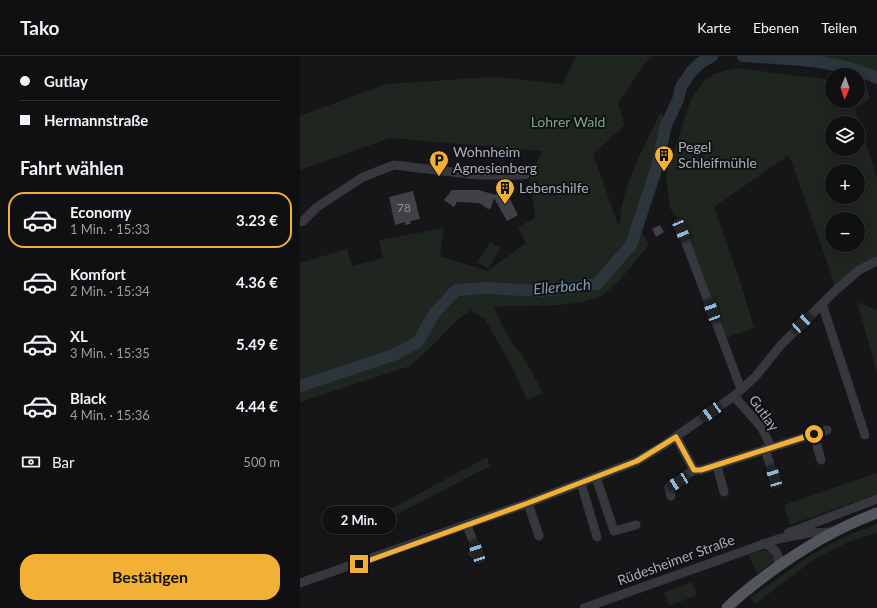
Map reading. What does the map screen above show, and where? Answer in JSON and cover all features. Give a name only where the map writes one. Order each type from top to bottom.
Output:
[{"type":"main road","points":[[727,608],[776,568],[832,532],[877,513]]},
{"type":"street","points":[[300,222],[303,221],[317,207],[363,177],[394,165],[477,175],[525,175]]},
{"type":"street","points":[[681,230],[741,389]]},
{"type":"street","points":[[300,583],[528,503],[637,461],[676,437],[734,396],[756,377],[781,345],[822,304],[859,270],[877,261]]},
{"type":"street","points":[[822,304],[865,435]]},
{"type":"street","name":"Gutlay","points":[[734,396],[762,428],[774,477]]},
{"type":"street","name":"Gutlay","points":[[671,496],[668,487],[694,470],[717,466],[768,448],[827,430]]},
{"type":"street","points":[[814,434],[821,460]]},
{"type":"street","points":[[676,437],[694,470]]},
{"type":"street","points":[[717,466],[724,492]]},
{"type":"street","points":[[596,477],[614,531],[636,525]]},
{"type":"street","points":[[581,483],[596,537]]},
{"type":"street","name":"Rüdesheimer Straße","points":[[584,608],[596,606],[778,539],[793,531],[877,499]]},
{"type":"street","points":[[528,503],[539,536]]},
{"type":"street","points":[[467,525],[477,552],[473,553]]},
{"type":"street","name":"Rüdesheimer Straße","points":[[778,539],[809,533],[832,532]]},
{"type":"street","points":[[764,544],[773,548],[777,552],[779,560],[776,568]]},
{"type":"green space","name":"Lohrer Wald","points":[[576,56],[653,56],[645,63],[618,104],[625,125],[593,154],[619,227],[621,209],[628,184],[660,113],[670,122],[667,142],[642,232],[649,245],[617,282],[605,293],[583,302],[552,305],[494,307],[506,332],[521,353],[541,389],[541,394],[527,400],[511,365],[485,319],[472,310],[458,319],[410,366],[300,402],[300,263],[347,249],[352,266],[383,258],[379,240],[444,228],[440,256],[488,271],[526,243],[518,227],[535,218],[530,177],[542,151],[390,138],[300,170],[300,116],[386,84],[495,77],[563,84]]},
{"type":"green space","points":[[773,56],[877,56],[877,75],[865,71],[865,68],[854,68],[827,60]]},
{"type":"green space","points":[[735,68],[825,79],[825,108],[856,108],[855,109],[857,116],[825,116],[825,156],[865,156],[865,140],[877,178],[877,258],[835,285],[789,155],[714,207],[741,284],[754,328],[725,338],[683,227],[670,208],[666,175],[691,99],[703,82],[714,74]]},
{"type":"green space","points":[[865,89],[868,90],[870,98],[865,102]]},
{"type":"green space","points":[[490,242],[501,248],[488,269],[477,262]]},
{"type":"green space","points":[[857,302],[877,310],[877,373]]},
{"type":"green space","points":[[487,457],[490,466],[388,519],[385,512]]},
{"type":"green space","points":[[877,473],[877,494],[790,525],[784,505]]},
{"type":"green space","points":[[877,524],[877,533],[848,542],[816,558],[755,604],[750,598],[811,555],[846,536]]},
{"type":"green space","points":[[763,550],[772,553],[775,557],[774,561],[757,574],[749,555]]},
{"type":"green space","points":[[692,582],[697,595],[669,606],[664,593]]},
{"type":"building","name":"Lebenshilfe","points":[[452,190],[478,190],[496,195],[498,190],[507,193],[518,215],[507,221],[494,198],[491,208],[488,209],[479,203],[457,202],[454,207],[444,200]]},
{"type":"building","points":[[413,191],[420,219],[410,221],[411,224],[405,225],[405,222],[395,225],[389,197]]},
{"type":"building","points":[[660,225],[664,232],[656,237],[652,229]]},
{"type":"waterway","name":"Ellerbach","points":[[300,386],[396,354],[418,342],[434,314],[456,290],[486,288],[542,291],[597,284],[631,245],[656,170],[666,125],[678,100],[681,87],[691,72],[700,63],[712,56]]},
{"type":"waterway","name":"Ellerbach","points":[[743,56],[828,63],[877,78]]},
{"type":"place","name":"Pegel Schleifmühle","points":[[664,172]]},
{"type":"place","name":"Wohnheim Agnesienberg","points":[[439,177]]},
{"type":"place","name":"Lebenshilfe","points":[[505,205]]},
{"type":"route","points":[[359,564],[528,503],[637,461],[676,437],[694,470],[701,470],[814,434]]}]
